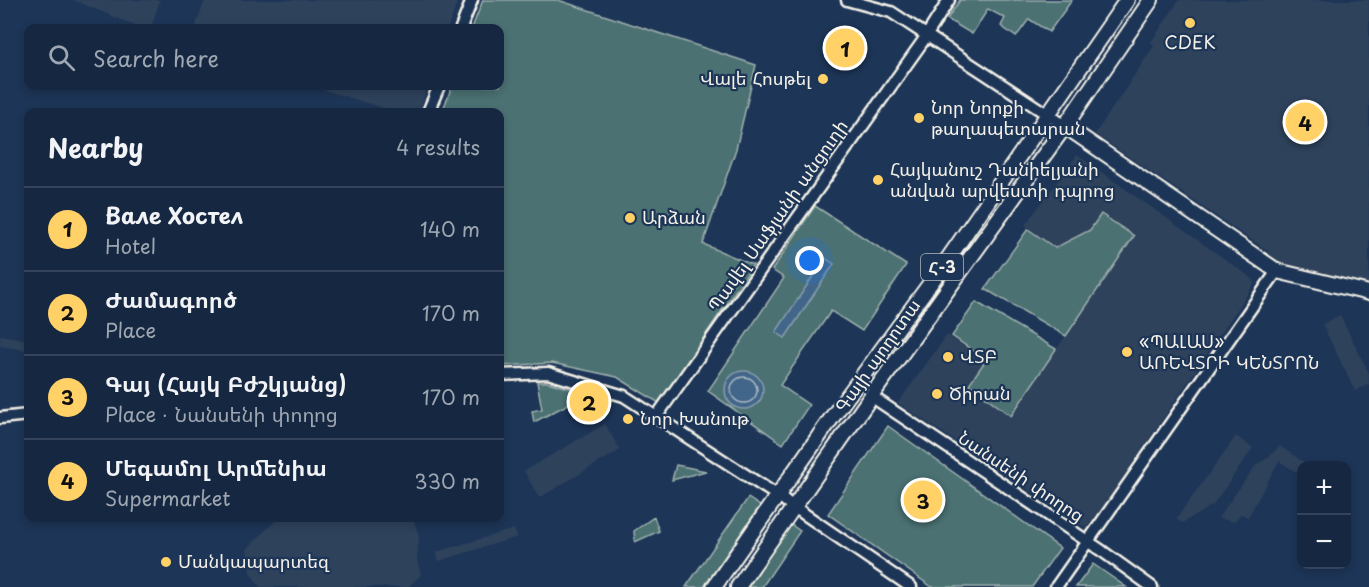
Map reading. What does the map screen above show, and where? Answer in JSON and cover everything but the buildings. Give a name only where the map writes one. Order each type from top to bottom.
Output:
[{"type":"main road","name":"Գայի պողոտա","points":[[714,587],[1127,0]]},
{"type":"main road","name":"Գայի պողոտա","points":[[738,587],[871,396],[1065,126],[1151,0]]},
{"type":"main road","points":[[1065,126],[1276,271],[1369,293]]},
{"type":"street","points":[[463,24],[472,0]]},
{"type":"street","points":[[847,0],[891,12],[928,34],[1065,126]]},
{"type":"street","name":"Պավել Սաֆյանի անցուղի","points":[[656,417],[928,34],[932,24],[949,0]]},
{"type":"street","points":[[430,108],[437,90]]},
{"type":"street","points":[[1056,587],[1276,271]]},
{"type":"street","points":[[504,375],[548,373],[624,396],[794,506],[911,587]]},
{"type":"street","name":"Նանսենի փողոց","points":[[871,396],[1152,587]]},
{"type":"street","points":[[0,418],[24,415]]},
{"type":"shaded area","points":[[73,0],[160,0],[152,24],[131,24]]},
{"type":"shaded area","points":[[205,0],[458,0],[449,24],[196,24]]},
{"type":"shaded area","points":[[1179,0],[1369,0],[1369,288],[1283,269],[1273,262],[1268,251],[1095,134],[1154,46],[1151,42]]},
{"type":"shaded area","points":[[324,90],[427,90],[420,108],[383,108]]},
{"type":"shaded area","points":[[1077,155],[1253,279],[1255,283],[1088,526],[1083,526],[898,403],[947,335],[986,360],[969,384],[1011,416],[1134,236],[1090,230],[1055,248],[1025,225]]},
{"type":"shaded area","points":[[1340,315],[1369,373],[1369,384],[1355,391],[1322,324]]},
{"type":"shaded area","points":[[0,335],[24,339],[24,349],[0,346]]},
{"type":"shaded area","points":[[605,424],[620,450],[539,498],[524,471]]},
{"type":"shaded area","points":[[1236,436],[1253,448],[1213,505],[1182,523],[1176,519]]},
{"type":"shaded area","points":[[1280,446],[1302,461],[1297,461],[1297,472],[1279,461],[1248,517],[1241,514],[1234,522],[1218,518],[1256,465]]},
{"type":"shaded area","points":[[274,522],[414,522],[419,537],[417,560],[421,575],[408,587],[260,587],[250,573],[247,549]]},
{"type":"shaded area","points":[[514,529],[517,537],[439,561],[436,552]]},
{"type":"green space","points":[[483,0],[558,0],[756,65],[736,149],[703,244],[753,265],[659,403],[617,377],[552,363],[504,366],[504,108],[444,108],[450,90],[504,90],[504,24],[474,24]]},
{"type":"green space","points":[[960,0],[1072,0],[1049,32],[1029,19],[1016,37],[1001,26],[1005,18],[988,9],[972,34],[947,19]]},
{"type":"green space","points":[[815,206],[906,265],[862,331],[831,311],[780,385],[809,405],[783,444],[708,391],[784,278],[772,270]]},
{"type":"green space","points":[[1101,214],[1134,236],[1066,336],[985,289],[1028,229],[1055,248],[1090,230]]},
{"type":"green space","points":[[976,302],[1056,349],[1011,416],[969,384],[986,360],[952,336]]},
{"type":"green space","points":[[537,382],[547,382],[580,391],[578,399],[534,422],[532,411],[542,409]]},
{"type":"green space","points":[[888,426],[1060,548],[1032,587],[932,587],[828,514]]},
{"type":"green space","points":[[676,465],[706,471],[672,480]]},
{"type":"green space","points":[[748,498],[760,506],[704,587],[686,587]]},
{"type":"green space","points":[[654,517],[659,531],[635,542],[634,531]]},
{"type":"green space","points":[[790,524],[800,531],[762,587],[747,587]]},
{"type":"green space","points":[[1093,564],[1126,587],[1076,587]]},
{"type":"water","points":[[825,258],[834,264],[785,338],[776,332]]},
{"type":"water","points":[[744,371],[758,376],[763,390],[758,404],[744,409],[730,404],[725,390],[730,376]]},
{"type":"place","name":"CDEK","points":[[1190,23]]},
{"type":"place","name":"Вале Хостел","points":[[845,48]]},
{"type":"place","name":"Վալե Հոսթել","points":[[823,79]]},
{"type":"place","name":"Նոր Նորքի թաղապետարան","points":[[919,118]]},
{"type":"place","name":"Մեգամոլ Արմենիա","points":[[1305,122]]},
{"type":"place","name":"Հայկանուշ Դանիելյանի անվան արվեստի դպրոց","points":[[878,180]]},
{"type":"place","name":"Արձան","points":[[630,218]]},
{"type":"place","name":"«ՊԱԼԱՍ» ԱՌԵՎՏՐԻ ԿԵՆՏՐՈՆ","points":[[1127,352]]},
{"type":"place","name":"ՎՏԲ","points":[[948,357]]},
{"type":"place","name":"Ծիրան","points":[[937,394]]},
{"type":"place","name":"Ժամագործ","points":[[589,402]]},
{"type":"place","name":"Նոր Խանութ","points":[[628,419]]},
{"type":"place","name":"Գայ (Հայկ Բժշկյանց)","points":[[923,500]]},
{"type":"place","name":"Մանկապարտեզ","points":[[166,562]]}]
